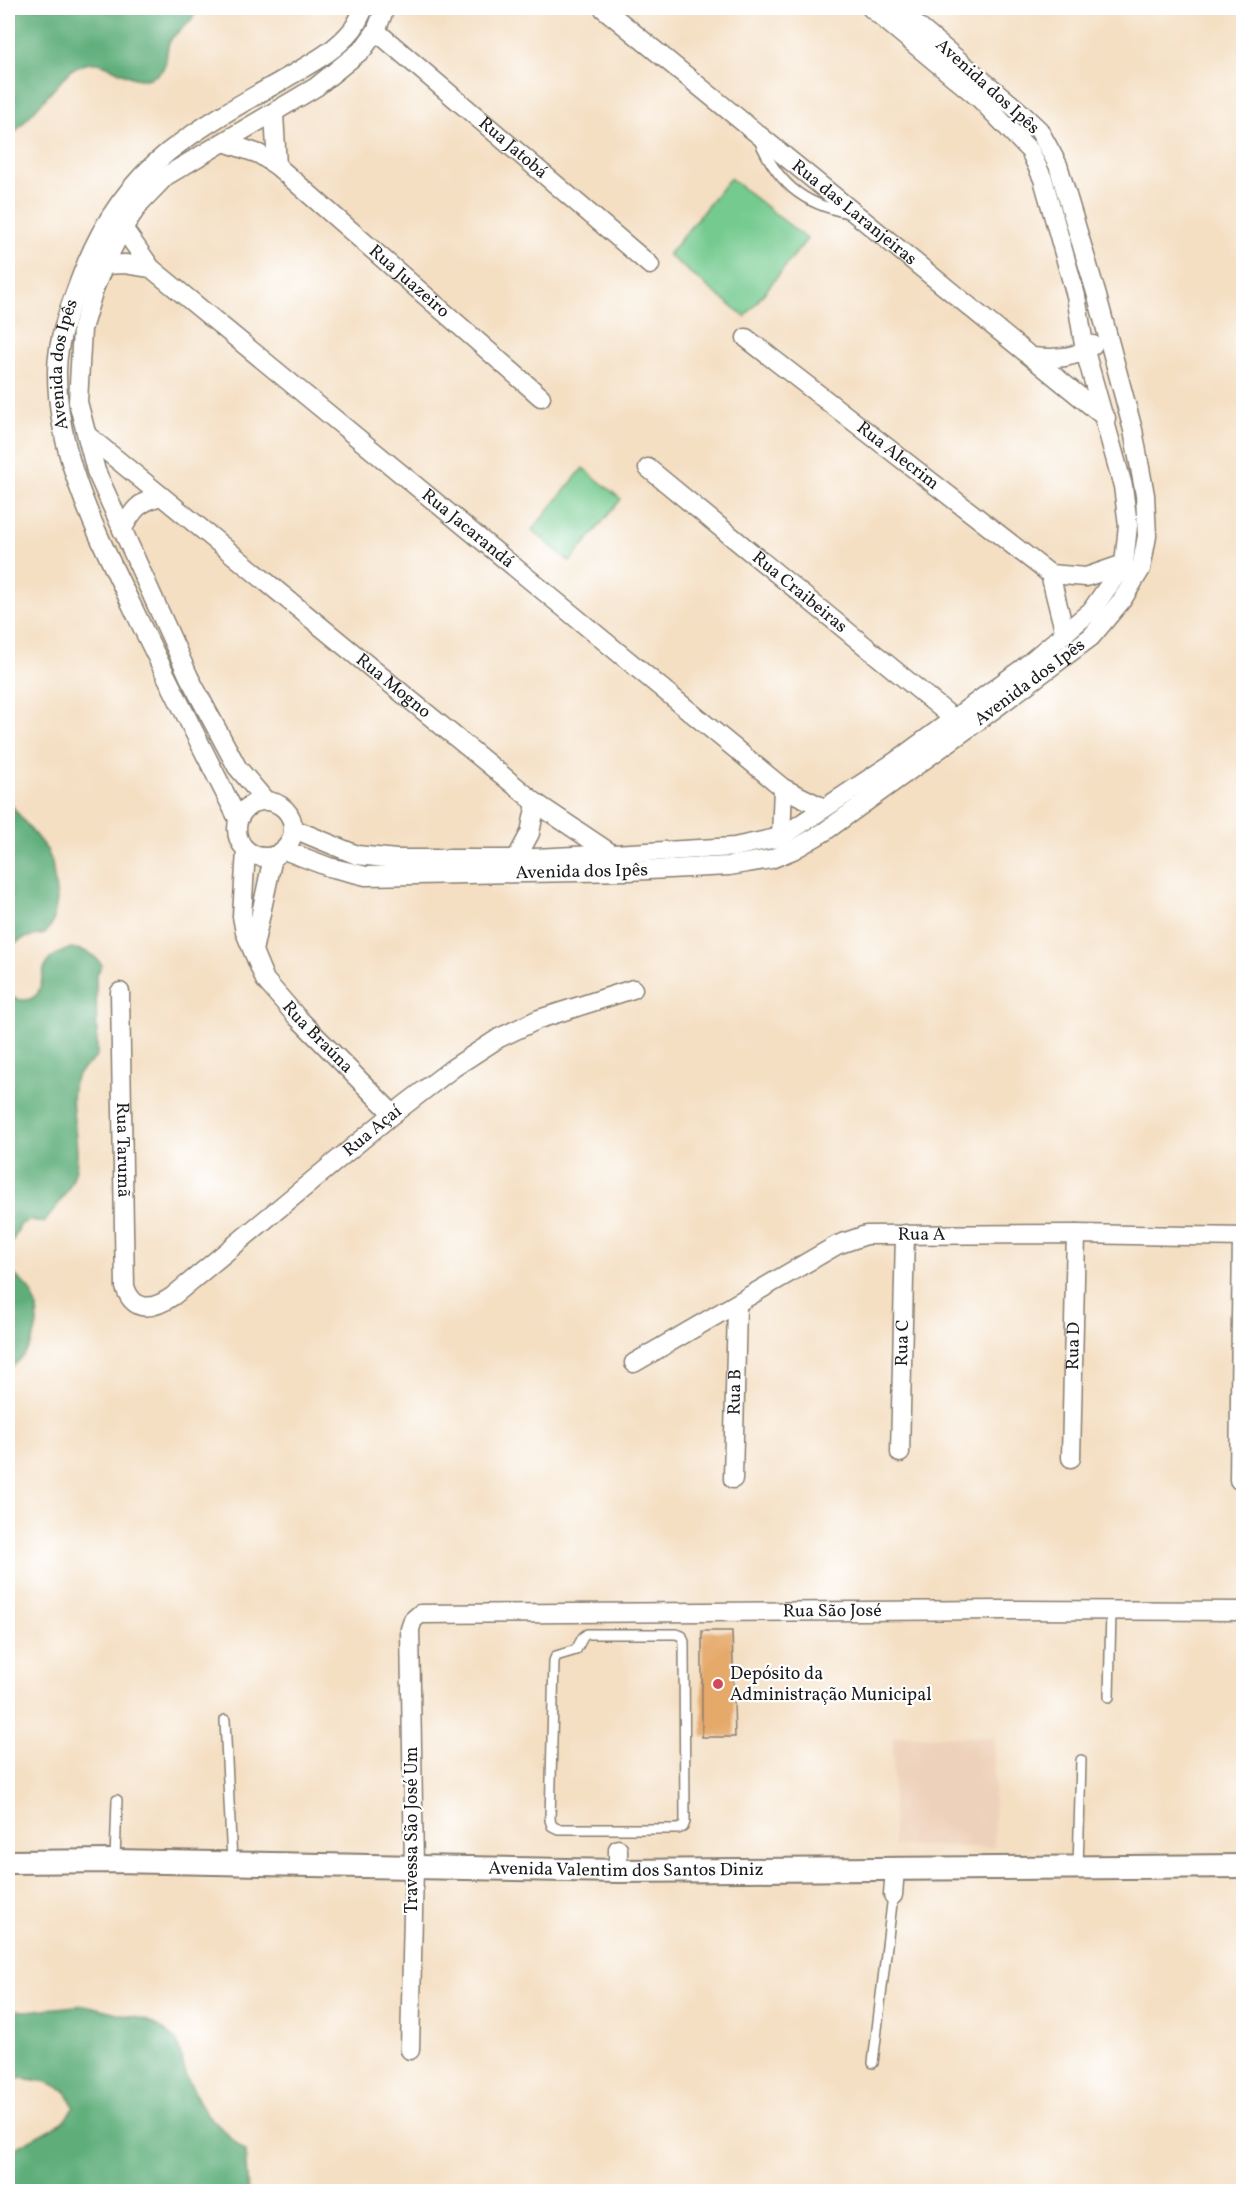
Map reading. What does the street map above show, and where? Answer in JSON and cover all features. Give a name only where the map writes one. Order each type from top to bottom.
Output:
[{"type":"street","name":"Avenida dos Ipês","points":[[364,8],[353,29],[329,52],[198,129],[133,184],[118,203],[91,250],[66,316],[57,370],[60,415],[72,469],[87,511],[238,819],[236,830],[239,841],[246,850],[260,857],[278,853],[366,876],[512,866],[613,854],[734,847],[781,837],[896,761],[1023,668],[1091,611],[1124,564],[1128,525],[1123,486],[1085,351],[1076,296],[1046,190],[1030,151],[980,99],[871,8]]},
{"type":"street","name":"Avenida dos Ipês","points":[[385,8],[376,31],[363,49],[324,81],[274,114],[166,176],[140,203],[123,228],[94,289],[82,329],[78,402],[96,471],[189,677],[226,750],[237,768],[265,800],[276,802],[285,808],[292,817],[294,829],[357,855],[628,872],[729,866],[771,859],[793,850],[824,832],[1091,637],[1122,600],[1141,569],[1147,536],[1145,495],[1133,430],[1058,165],[1039,130],[896,8]]},
{"type":"street","name":"Rua das Laranjeiras","points":[[603,8],[1104,417],[1133,430]]},
{"type":"street","name":"Rua Jatobá","points":[[376,31],[650,265]]},
{"type":"street","points":[[274,114],[277,166]]},
{"type":"street","name":"Rua Juazeiro","points":[[224,142],[259,154],[277,166],[541,397]]},
{"type":"street","name":"Rua Jacarandá","points":[[123,228],[152,268],[783,788],[824,808]]},
{"type":"street","points":[[104,265],[125,264],[152,268]]},
{"type":"street","points":[[1032,357],[1059,359],[1085,351],[1107,334]]},
{"type":"street","name":"Rua Alecrim","points":[[746,338],[1050,574]]},
{"type":"street","name":"Rua Mogno","points":[[87,435],[536,803],[613,854],[628,872]]},
{"type":"street","name":"Rua Craibeiras","points":[[648,468],[953,718]]},
{"type":"street","points":[[122,530],[133,510],[146,500],[161,496]]},
{"type":"street","points":[[1065,634],[1050,574],[1086,577],[1124,564]]},
{"type":"street","points":[[781,837],[783,788]]},
{"type":"street","points":[[238,819],[244,809],[253,802],[265,800]]},
{"type":"street","points":[[512,866],[530,833],[536,803]]},
{"type":"street","points":[[253,953],[278,853],[292,840],[294,829]]},
{"type":"street","name":"Rua Braúna","points":[[246,850],[242,916],[245,932],[265,980],[393,1114]]},
{"type":"street","name":"Rua Açaí","points":[[135,1304],[144,1307],[156,1306],[173,1296],[393,1114],[453,1068],[499,1038],[538,1019],[633,989]]},
{"type":"street","name":"Rua Tarumã","points":[[120,992],[125,1287],[135,1304]]},
{"type":"street","name":"Rua C","points":[[900,1453],[905,1234]]},
{"type":"street","name":"Rua A","points":[[634,1363],[837,1245],[866,1235],[1076,1234],[1243,1237]]},
{"type":"street","name":"Rua D","points":[[1071,1458],[1076,1234]]},
{"type":"street","points":[[1239,1480],[1243,1237]]},
{"type":"street","name":"Rua B","points":[[733,1479],[737,1305]]},
{"type":"street","name":"Rua São José","points":[[420,1614],[1244,1611]]},
{"type":"street","name":"Travessa São José Um","points":[[410,2050],[414,1867],[410,1629],[413,1620],[420,1614]]},
{"type":"street","name":"Avenida Valentim dos Santos Diniz","points":[[8,1862],[115,1861],[414,1867],[618,1860],[895,1868],[1244,1866]]},
{"type":"street","points":[[893,1895],[895,1868]]},
{"type":"lane","points":[[1109,1697],[1111,1610]]},
{"type":"lane","points":[[587,1634],[676,1634],[682,1636],[684,1642],[685,1822],[683,1827],[678,1829],[617,1830],[552,1826],[550,1820],[554,1661],[556,1656],[576,1650],[587,1634]]},
{"type":"lane","points":[[225,1720],[233,1864]]},
{"type":"lane","points":[[1078,1868],[1082,1760]]},
{"type":"lane","points":[[115,1861],[117,1800]]},
{"type":"lane","points":[[617,1830],[618,1860]]},
{"type":"lane","points":[[873,2063],[893,1895]]},
{"type":"shaded area","points":[[893,1736],[994,1737],[994,1847],[893,1846]]},
{"type":"green space","points":[[8,8],[199,8],[171,40],[166,63],[159,73],[151,78],[136,78],[98,63],[71,70],[8,140]]},
{"type":"green space","points":[[730,178],[807,239],[745,317],[668,255]]},
{"type":"green space","points":[[583,468],[621,499],[570,562],[532,530]]},
{"type":"green space","points":[[8,801],[47,850],[52,862],[57,899],[53,923],[45,934],[19,941],[8,953]]},
{"type":"green space","points":[[71,948],[88,953],[102,965],[96,976],[97,1057],[79,1073],[74,1085],[72,1096],[77,1161],[70,1186],[44,1223],[32,1220],[21,1224],[11,1245],[10,1268],[29,1289],[35,1300],[37,1323],[31,1344],[17,1363],[8,1370],[8,993],[19,1000],[36,995],[46,964],[54,956]]},
{"type":"green space","points":[[85,2005],[146,2020],[164,2030],[177,2042],[187,2078],[204,2111],[245,2152],[248,2191],[8,2191],[8,2152],[63,2122],[74,2107],[65,2090],[47,2082],[8,2076],[8,2010],[27,2011]]},
{"type":"building","name":"Depósito da Administração Municipal","points":[[702,1631],[732,1631],[735,1737],[702,1737]]},
{"type":"place","name":"Depósito da Administração Municipal","points":[[718,1684]]}]
